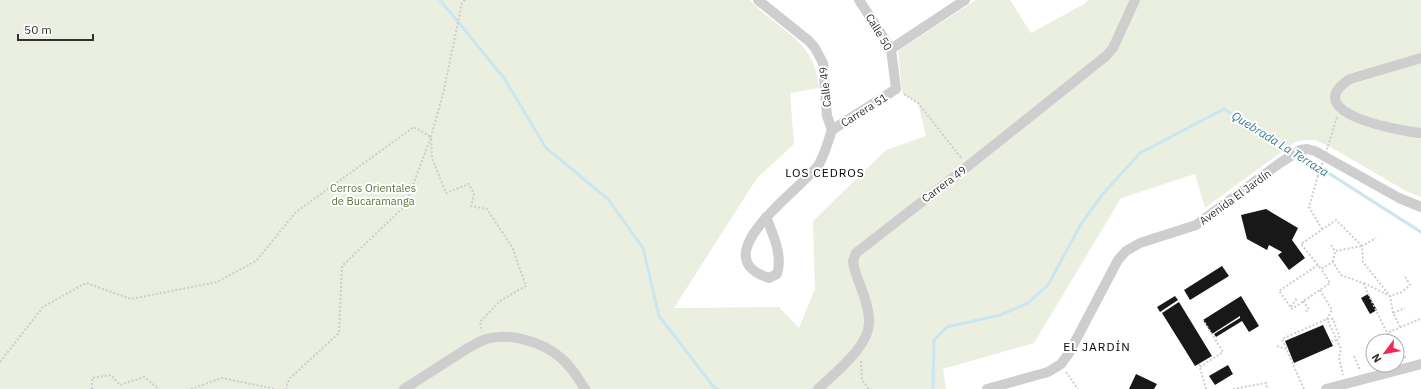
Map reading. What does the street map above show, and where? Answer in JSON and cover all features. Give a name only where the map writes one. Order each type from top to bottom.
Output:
[{"type":"street","name":"Calle 49","points":[[758,0],[809,41],[819,55],[823,63],[827,116],[832,130]]},
{"type":"street","name":"Calle 50","points":[[859,0],[891,49],[896,90]]},
{"type":"street","points":[[891,49],[965,0]]},
{"type":"street","name":"Carrera 49","points":[[818,389],[860,347],[866,336],[870,322],[868,309],[854,267],[853,261],[856,253],[1106,56],[1115,44],[1135,0]]},
{"type":"street","points":[[1421,58],[1350,79],[1341,85],[1336,92],[1336,100],[1340,108],[1363,121],[1386,127],[1421,133]]},
{"type":"street","name":"Carrera 51","points":[[832,130],[896,90]]},
{"type":"street","points":[[766,217],[777,247],[780,267],[777,274],[769,278],[757,274],[748,264],[746,256],[750,239],[766,217],[819,165],[832,130]]},
{"type":"street","name":"Avenida El Jardín","points":[[987,389],[1048,372],[1061,364],[1069,353],[1118,260],[1126,251],[1140,243],[1196,225],[1300,150],[1307,149],[1316,151],[1398,198],[1421,207]]},
{"type":"street","points":[[404,389],[462,352],[484,340],[498,337],[512,337],[530,341],[552,352],[568,365],[586,389]]},
{"type":"street","points":[[1326,389],[1416,365]]},
{"type":"path","points":[[286,389],[289,379],[339,333],[342,266],[405,206],[431,137],[444,90],[459,14],[462,3],[465,0]]},
{"type":"path","points":[[896,90],[918,103],[968,166]]},
{"type":"path","points":[[1322,230],[1309,207],[1340,108]]},
{"type":"path","points":[[0,362],[43,307],[86,283],[131,299],[217,282],[256,261],[296,212],[414,127],[431,137]]},
{"type":"path","points":[[431,137],[432,158],[446,193],[469,184],[474,194],[471,206],[487,209],[512,247],[526,286],[500,301],[480,322],[484,340]]},
{"type":"path","points":[[1291,307],[1292,309],[1330,283],[1301,244],[1336,220],[1362,246],[1363,262],[1390,296],[1393,313],[1400,327]]},
{"type":"path","points":[[1335,251],[1362,246],[1376,238]]},
{"type":"path","points":[[1331,245],[1335,251],[1333,262],[1341,274],[1390,296],[1402,292],[1410,285],[1404,275]]},
{"type":"path","points":[[1321,269],[1333,262]]},
{"type":"path","points":[[1291,307],[1280,291],[1318,265]]},
{"type":"path","points":[[1363,283],[1387,333],[1420,319]]},
{"type":"path","points":[[1320,290],[1332,310],[1327,319]]},
{"type":"path","points":[[1291,307],[1297,298]]},
{"type":"path","points":[[1303,301],[1309,309],[1305,312]]},
{"type":"path","points":[[1393,313],[1405,308]]},
{"type":"path","points":[[1327,319],[1341,349],[1339,358],[1345,384]]},
{"type":"path","points":[[1304,389],[1282,339],[1327,319],[1334,319],[1342,338],[1331,342]]},
{"type":"path","points":[[1203,320],[1223,352],[1199,365],[1206,389]]},
{"type":"path","points":[[1290,335],[1291,339]]},
{"type":"path","points":[[1277,346],[1286,349]]},
{"type":"path","points":[[860,347],[862,380],[869,389]]},
{"type":"path","points":[[1405,354],[1416,365]]},
{"type":"path","points":[[1354,356],[1364,379]]},
{"type":"path","points":[[1061,364],[1078,389]]},
{"type":"path","points":[[92,389],[92,378],[112,375],[120,385],[144,377],[159,389]]},
{"type":"path","points":[[191,389],[222,378],[275,389]]},
{"type":"path","points":[[1233,389],[1266,383],[1267,389]]},
{"type":"green space","name":"Cerros Orientales de Bucaramanga","points":[[0,0],[750,0],[803,46],[816,71],[819,88],[790,93],[794,144],[757,178],[674,308],[779,307],[799,328],[815,289],[813,221],[886,150],[926,136],[918,103],[902,93],[898,51],[976,0],[1010,0],[1031,33],[1084,4],[1088,0],[1421,0],[1421,197],[1406,191],[1334,149],[1315,140],[1304,140],[1295,142],[1205,208],[1195,174],[1121,198],[1034,343],[943,369],[946,389],[0,389]]},
{"type":"building","points":[[1266,209],[1298,228],[1292,240],[1305,258],[1289,270],[1278,255],[1282,252],[1269,245],[1267,250],[1247,239],[1241,215]]},
{"type":"building","points":[[1222,266],[1229,276],[1190,300],[1184,290]]},
{"type":"building","points":[[1368,294],[1377,310],[1370,314],[1361,298]]},
{"type":"building","points":[[1175,296],[1178,300],[1160,312],[1157,307]]},
{"type":"building","points":[[1241,296],[1259,326],[1249,332],[1242,321],[1216,337],[1214,334],[1240,318],[1240,316],[1212,334],[1203,320]]},
{"type":"building","points":[[1179,302],[1212,356],[1195,366],[1162,313]]},
{"type":"building","points":[[1323,325],[1333,346],[1294,363],[1285,341]]},
{"type":"building","points":[[1228,365],[1233,374],[1215,385],[1209,376]]},
{"type":"building","points":[[1136,374],[1157,384],[1154,389],[1129,389]]},
{"type":"waterway","points":[[440,0],[504,78],[546,148],[608,199],[643,248],[659,316],[713,386],[718,389]]},
{"type":"waterway","name":"Quebrada La Terraza","points":[[933,389],[934,340],[947,327],[1000,315],[1028,303],[1048,285],[1081,224],[1102,195],[1140,153],[1224,109],[1299,154],[1421,232]]},
{"type":"district","name":"LOS CEDROS","points":[[825,173]]},
{"type":"district","name":"EL JARDÍN","points":[[1097,347]]}]
